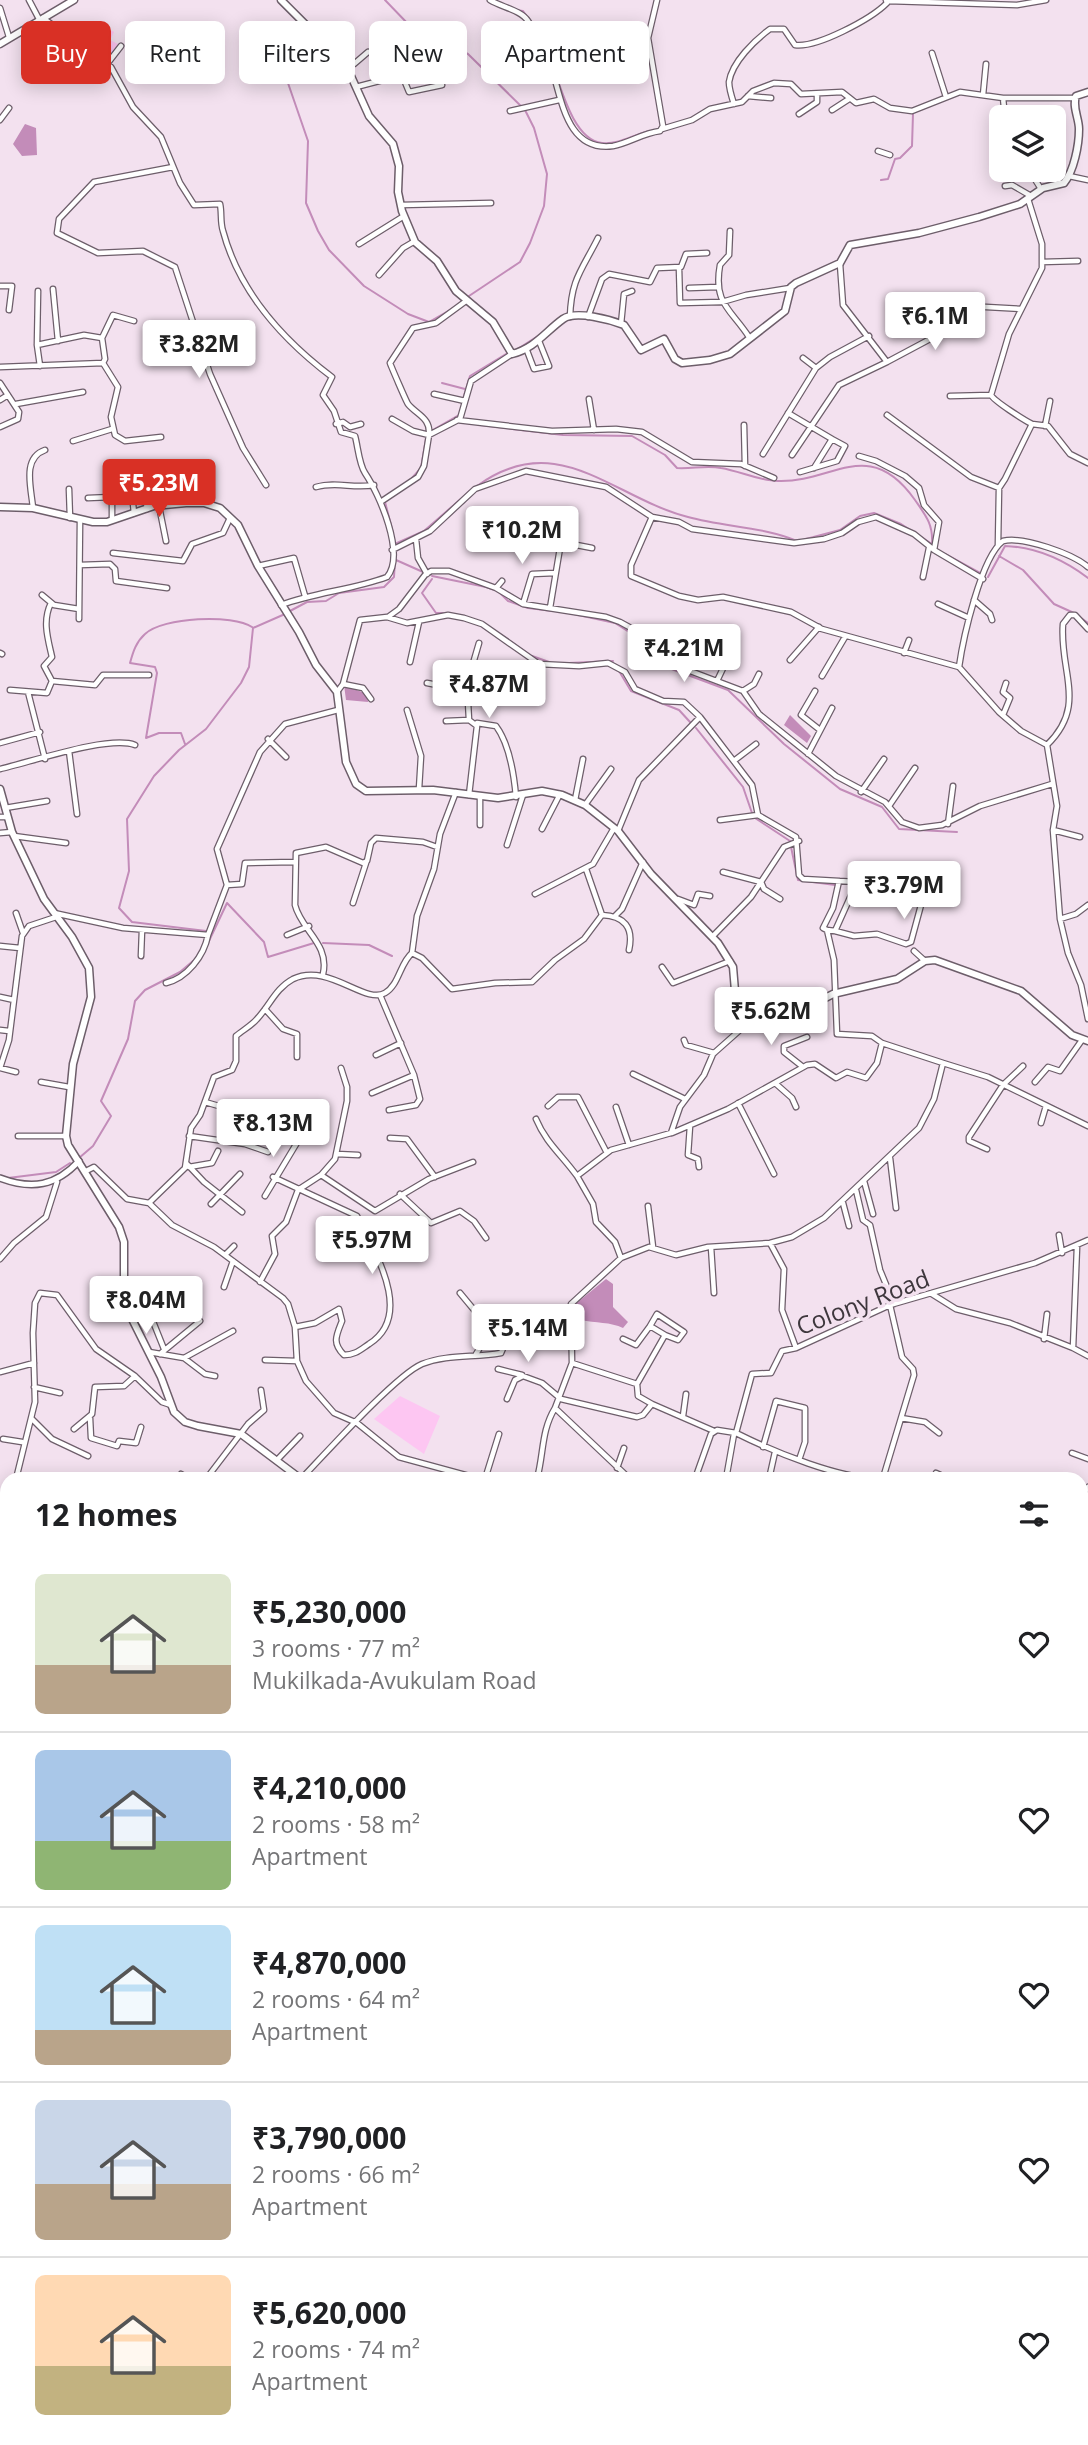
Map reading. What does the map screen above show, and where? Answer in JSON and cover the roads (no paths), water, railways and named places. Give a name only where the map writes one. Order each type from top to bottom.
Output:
[{"type":"main road","points":[[0,44],[74,0]]},
{"type":"main road","points":[[281,0],[302,21]]},
{"type":"main road","points":[[355,84],[369,116],[397,155],[401,205],[415,241],[437,261],[464,299],[492,322],[512,354],[539,341],[570,317],[621,324],[630,330],[642,350],[662,339],[667,340],[675,359],[682,363],[710,360],[730,354],[785,311],[791,287],[840,263],[850,245],[919,233],[1020,204],[1041,189],[1065,183],[1079,130],[1075,98],[1088,92]]},
{"type":"main road","points":[[0,507],[33,508],[80,520],[112,520],[159,506],[204,503],[220,508],[230,516],[283,608],[337,692],[346,762],[359,788],[366,791],[419,789],[480,797],[520,796],[537,791],[560,794],[585,805],[616,829],[712,937],[731,961],[733,988],[737,995],[775,1008],[808,1007],[833,994],[897,979],[925,961],[936,960],[1021,991],[1085,1040]]},
{"type":"main road","points":[[0,789],[5,808],[4,817],[55,915],[81,951],[89,968],[92,986],[69,1087],[66,1136],[68,1145],[119,1227],[124,1242],[127,1297],[132,1319],[172,1405],[185,1422],[241,1434],[292,1472]]},
{"type":"street","points":[[29,0],[44,21]]},
{"type":"street","points":[[490,0],[526,18],[541,42],[559,100],[575,133],[596,144],[613,146],[692,120],[710,109],[734,104],[753,90],[780,83],[791,84],[801,94],[842,92],[856,103],[874,99],[890,108],[912,111],[960,92],[1003,98],[1075,98]]},
{"type":"street","points":[[657,0],[648,38],[662,128]]},
{"type":"street","points":[[734,104],[729,83],[734,68],[751,46],[770,29],[784,29],[795,45],[808,46],[867,18],[887,1],[1017,5],[1046,0]]},
{"type":"street","points":[[0,8],[9,37]]},
{"type":"street","points":[[111,59],[121,46]]},
{"type":"street","points":[[355,63],[368,52]]},
{"type":"street","points":[[932,53],[946,97]]},
{"type":"street","points":[[983,95],[986,64]]},
{"type":"street","points":[[111,71],[137,113],[161,137],[173,167],[196,207],[217,202],[220,204],[222,229],[228,247],[255,302],[297,347],[332,377],[322,392],[334,411],[336,424],[343,434],[355,436],[365,473],[384,500],[393,549],[391,572],[387,577],[337,589],[325,595],[304,596],[283,608]]},
{"type":"street","points":[[356,87],[402,75],[409,92],[442,85]]},
{"type":"street","points":[[799,114],[817,102],[817,95]]},
{"type":"street","points":[[748,96],[771,98]]},
{"type":"street","points":[[1003,98],[1004,105]]},
{"type":"street","points":[[832,110],[849,99]]},
{"type":"street","points":[[510,111],[559,100]]},
{"type":"street","points":[[0,120],[9,108]]},
{"type":"street","points":[[877,151],[890,155]]},
{"type":"street","points":[[173,167],[94,182],[59,219],[57,233],[98,253],[143,251],[175,267],[210,374],[243,448],[266,485]]},
{"type":"street","points":[[1069,176],[1088,180]]},
{"type":"street","points":[[1037,182],[1041,189]]},
{"type":"street","points":[[1005,186],[1012,185],[1030,198],[1042,244],[1042,262],[1001,357],[991,395],[995,401],[1009,407],[1032,424],[1048,426],[1070,454],[1088,463]]},
{"type":"street","points":[[401,205],[491,203]]},
{"type":"street","points":[[359,244],[404,216]]},
{"type":"street","points":[[730,231],[729,255],[720,265],[718,287],[722,302],[731,316],[739,319],[750,337]]},
{"type":"street","points":[[570,317],[574,278],[588,259],[598,238]]},
{"type":"street","points":[[379,275],[403,248],[415,241]]},
{"type":"street","points":[[706,253],[686,254],[679,268],[680,303],[722,302],[791,287]]},
{"type":"street","points":[[1042,262],[1078,261]]},
{"type":"street","points":[[840,263],[844,305],[887,362]]},
{"type":"street","points":[[588,318],[601,279],[609,274],[650,282],[657,268],[679,268]]},
{"type":"street","points":[[0,286],[12,286],[9,310]]},
{"type":"street","points":[[690,288],[718,287]]},
{"type":"street","points":[[53,289],[58,341]]},
{"type":"street","points":[[38,291],[37,345],[40,366]]},
{"type":"street","points":[[621,324],[624,294],[632,291]]},
{"type":"street","points":[[384,500],[418,477],[424,466],[429,428],[424,417],[409,404],[390,363],[413,328],[436,323],[464,299]]},
{"type":"street","points":[[968,306],[1021,309]]},
{"type":"street","points":[[103,363],[106,359],[102,338],[113,314],[134,321]]},
{"type":"street","points":[[792,454],[839,385],[932,338],[923,318]]},
{"type":"street","points":[[37,345],[84,335],[102,338]]},
{"type":"street","points":[[763,454],[816,369],[830,357],[869,336]]},
{"type":"street","points":[[526,348],[534,369],[548,366],[539,341]]},
{"type":"street","points":[[457,420],[471,381],[512,354]]},
{"type":"street","points":[[803,358],[816,369]]},
{"type":"street","points":[[0,367],[103,363]]},
{"type":"street","points":[[103,363],[118,387],[111,417],[112,429],[125,441],[161,437]]},
{"type":"street","points":[[0,383],[16,404],[18,419],[0,428]]},
{"type":"street","points":[[16,404],[83,391]]},
{"type":"street","points":[[434,394],[464,401]]},
{"type":"street","points":[[950,396],[991,395]]},
{"type":"street","points":[[0,400],[8,396]]},
{"type":"street","points":[[590,399],[594,430]]},
{"type":"street","points":[[1045,426],[1050,401]]},
{"type":"street","points":[[788,413],[845,446],[845,453],[837,461],[800,472]]},
{"type":"street","points":[[887,415],[971,477],[999,488]]},
{"type":"street","points":[[392,419],[427,434],[457,420],[552,431],[642,432],[692,462],[745,466],[774,478]]},
{"type":"street","points":[[336,424],[342,422],[350,427],[361,424]]},
{"type":"street","points":[[959,667],[974,600],[998,545],[999,488],[1032,424]]},
{"type":"street","points":[[744,425],[745,466]]},
{"type":"street","points":[[72,441],[112,429]]},
{"type":"street","points":[[814,468],[832,439]]},
{"type":"street","points":[[33,508],[30,460],[35,454],[45,450]]},
{"type":"street","points":[[859,456],[891,468],[919,488],[922,502],[939,522],[923,577]]},
{"type":"street","points":[[393,549],[430,531],[475,489],[526,471],[607,487],[652,517],[679,522],[692,529],[794,543],[824,539],[842,533],[858,522],[876,517],[914,534],[932,549],[983,579]]},
{"type":"street","points":[[130,476],[134,513]]},
{"type":"street","points":[[142,476],[147,509]]},
{"type":"street","points":[[316,486],[336,483],[354,488],[374,485]]},
{"type":"street","points":[[69,489],[70,518]]},
{"type":"street","points":[[88,498],[112,497],[112,520]]},
{"type":"street","points":[[159,506],[166,541]]},
{"type":"street","points":[[113,553],[183,561],[192,544],[223,533],[230,516]]},
{"type":"street","points":[[652,517],[631,565],[631,576],[679,596],[698,600],[723,597],[791,612],[819,627],[845,636],[959,667],[1021,731],[1047,745]]},
{"type":"street","points":[[79,619],[80,520]]},
{"type":"street","points":[[998,545],[1019,539],[1043,546],[1088,568]]},
{"type":"street","points":[[416,540],[418,558],[427,574]]},
{"type":"street","points":[[550,608],[562,541],[592,548]]},
{"type":"street","points":[[258,566],[294,558],[304,596]]},
{"type":"street","points":[[80,565],[110,564],[115,569],[116,581],[167,588]]},
{"type":"street","points":[[387,617],[399,609],[431,571],[449,571],[496,588],[523,604],[620,622],[642,634],[677,666],[743,691],[760,713],[808,754],[861,792],[889,806],[897,817],[919,828],[947,824],[980,806],[1052,784]]},
{"type":"street","points":[[523,604],[532,573],[555,573]]},
{"type":"street","points":[[496,588],[502,581]]},
{"type":"street","points":[[42,595],[51,603],[79,608]]},
{"type":"street","points":[[974,600],[990,614],[992,620]]},
{"type":"street","points":[[51,603],[47,611],[46,641],[52,657],[44,666],[52,681]]},
{"type":"street","points":[[938,604],[969,618]]},
{"type":"street","points":[[337,692],[343,684],[360,620],[387,617],[419,622],[448,615],[464,618],[482,624],[539,664],[550,666],[608,663],[618,666],[635,689],[663,701],[684,702],[700,717],[752,785],[758,815]]},
{"type":"street","points":[[1047,745],[1060,733],[1072,706],[1072,680],[1064,656],[1063,624],[1070,615],[1074,615],[1088,629]]},
{"type":"street","points":[[410,662],[419,622]]},
{"type":"street","points":[[790,660],[819,627]]},
{"type":"street","points":[[822,676],[845,636]]},
{"type":"street","points":[[904,653],[909,640]]},
{"type":"street","points":[[469,720],[468,691],[479,643]]},
{"type":"street","points":[[717,681],[726,662]]},
{"type":"street","points":[[743,691],[754,684],[759,674]]},
{"type":"street","points":[[52,681],[95,685],[103,675],[149,675]]},
{"type":"street","points":[[10,690],[47,693],[52,681]]},
{"type":"street","points":[[427,683],[468,691]]},
{"type":"street","points":[[1003,715],[1010,698],[1003,692],[1006,683]]},
{"type":"street","points":[[343,684],[363,688],[371,699]]},
{"type":"street","points":[[815,691],[801,715],[820,730]]},
{"type":"street","points":[[28,692],[45,759]]},
{"type":"street","points":[[808,754],[832,708]]},
{"type":"street","points":[[166,983],[177,980],[202,956],[227,885],[217,849],[247,776],[268,739],[285,724],[338,710]]},
{"type":"street","points":[[407,710],[421,756],[419,789]]},
{"type":"street","points":[[536,894],[586,869],[599,855],[616,829],[639,780],[700,717]]},
{"type":"street","points":[[446,721],[469,720],[496,726],[502,734],[520,796],[507,845]]},
{"type":"street","points":[[469,795],[477,723]]},
{"type":"street","points":[[0,743],[40,732]]},
{"type":"street","points":[[268,739],[286,757]]},
{"type":"street","points":[[0,769],[69,751],[122,741],[135,745]]},
{"type":"street","points":[[735,761],[756,744]]},
{"type":"street","points":[[1047,745],[1057,813],[1053,830],[1060,919],[1068,953],[1081,985],[1088,1019]]},
{"type":"street","points":[[69,751],[77,814]]},
{"type":"street","points":[[575,800],[583,759]]},
{"type":"street","points":[[861,792],[884,759]]},
{"type":"street","points":[[889,806],[915,768]]},
{"type":"street","points":[[585,805],[611,769]]},
{"type":"street","points":[[947,824],[953,786]]},
{"type":"street","points":[[242,1212],[188,1166],[189,1136],[214,1077],[235,1066],[236,1036],[265,1009],[285,983],[308,974],[323,974],[349,987],[380,995],[388,992],[405,959],[412,953],[417,916],[434,869],[437,847],[456,792]]},
{"type":"street","points":[[542,829],[560,794]]},
{"type":"street","points":[[480,797],[480,825]]},
{"type":"street","points":[[5,808],[47,801]]},
{"type":"street","points":[[720,820],[758,815],[793,833],[799,841],[799,875],[803,879],[857,882],[924,894],[911,942],[906,944],[877,934],[854,936],[827,930]]},
{"type":"street","points":[[1053,830],[1080,837]]},
{"type":"street","points":[[0,833],[66,843]]},
{"type":"street","points":[[353,903],[376,838],[423,842],[437,847]]},
{"type":"street","points":[[712,937],[751,897],[784,847],[799,841]]},
{"type":"street","points":[[323,974],[324,961],[309,926],[297,913],[295,905],[295,862],[298,850],[320,847],[359,863],[366,863]]},
{"type":"street","points":[[227,885],[242,884],[245,863],[295,862]]},
{"type":"street","points":[[615,915],[622,909],[643,862]]},
{"type":"street","points":[[586,869],[601,915]]},
{"type":"street","points":[[723,872],[761,882]]},
{"type":"street","points":[[839,881],[833,908],[825,919],[823,928],[827,930],[834,960],[833,994],[837,1034],[845,1036],[859,1033],[872,1036],[882,1043],[1003,1085],[1088,1126]]},
{"type":"street","points":[[761,882],[764,889],[780,899]]},
{"type":"street","points":[[835,931],[857,882]]},
{"type":"street","points":[[677,899],[694,905],[698,894],[710,896]]},
{"type":"street","points":[[836,895],[845,906]]},
{"type":"street","points":[[1060,919],[1076,914],[1088,905]]},
{"type":"street","points":[[16,913],[23,934]]},
{"type":"street","points":[[16,1072],[0,1068],[9,1031],[20,948],[23,934],[30,926],[55,915],[142,930],[208,935]]},
{"type":"street","points":[[412,953],[422,958],[452,989],[495,983],[532,982],[555,960],[584,939],[601,915]]},
{"type":"street","points":[[601,915],[615,915],[627,923],[631,932],[629,950]]},
{"type":"street","points":[[288,935],[309,926]]},
{"type":"street","points":[[141,957],[142,930]]},
{"type":"street","points":[[0,946],[20,948]]},
{"type":"street","points":[[914,951],[925,961]]},
{"type":"street","points":[[662,967],[673,983],[731,961]]},
{"type":"street","points":[[1081,985],[1088,987]]},
{"type":"street","points":[[380,995],[414,1075],[420,1099],[416,1105],[389,1110]]},
{"type":"street","points":[[671,1133],[685,1098],[704,1075],[714,1053],[740,1030],[735,1001],[737,995]]},
{"type":"street","points":[[0,997],[14,1000]]},
{"type":"street","points":[[265,1009],[283,1029],[297,1034],[297,1057]]},
{"type":"street","points":[[0,1030],[9,1031]]},
{"type":"street","points":[[803,1067],[784,1052],[784,1046],[807,1037]]},
{"type":"street","points":[[684,1040],[686,1045],[714,1053]]},
{"type":"street","points":[[1035,1082],[1048,1067],[1060,1071],[1085,1040]]},
{"type":"street","points":[[376,1055],[401,1043]]},
{"type":"street","points":[[577,1175],[607,1153],[690,1126],[803,1067],[815,1064],[836,1078],[847,1072],[866,1078],[877,1063],[882,1043]]},
{"type":"street","points":[[539,1472],[543,1455],[542,1432],[561,1399],[572,1363],[571,1304],[621,1258],[653,1247],[676,1255],[711,1247],[770,1243],[792,1237],[843,1203],[919,1128],[934,1099],[943,1063]]},
{"type":"street","points":[[987,1149],[969,1141],[969,1137],[1003,1085],[1023,1066]]},
{"type":"street","points":[[260,1282],[275,1254],[272,1236],[286,1222],[298,1190],[321,1175],[337,1154],[347,1101],[347,1087],[341,1068]]},
{"type":"street","points":[[633,1074],[685,1098]]},
{"type":"street","points":[[372,1093],[414,1075]]},
{"type":"street","points":[[41,1082],[69,1087]]},
{"type":"street","points":[[774,1083],[793,1098],[796,1107]]},
{"type":"street","points":[[548,1106],[558,1097],[578,1097],[607,1153]]},
{"type":"street","points":[[205,1102],[243,1113],[257,1108],[300,1123]]},
{"type":"street","points":[[738,1103],[774,1174]]},
{"type":"street","points":[[1041,1123],[1046,1106]]},
{"type":"street","points":[[616,1107],[629,1145]]},
{"type":"street","points":[[536,1119],[548,1143],[563,1156],[577,1175],[593,1204],[596,1222],[615,1242],[621,1258]]},
{"type":"street","points":[[690,1126],[688,1155],[698,1159],[699,1167]]},
{"type":"street","points":[[18,1136],[66,1136]]},
{"type":"street","points":[[189,1136],[246,1144],[268,1152]]},
{"type":"street","points":[[265,1196],[301,1136]]},
{"type":"street","points":[[390,1138],[407,1139],[435,1177]]},
{"type":"street","points":[[149,1203],[188,1166],[212,1163],[218,1151]]},
{"type":"street","points":[[337,1154],[358,1155]]},
{"type":"street","points":[[890,1158],[897,1208]]},
{"type":"street","points":[[0,1259],[14,1243],[46,1217],[57,1181],[79,1161]]},
{"type":"street","points":[[321,1175],[376,1211],[400,1194],[473,1162]]},
{"type":"street","points":[[86,1171],[94,1167],[127,1199],[149,1203],[172,1225],[225,1255],[277,1292],[288,1304],[295,1327],[297,1361],[311,1390],[334,1413],[357,1423],[399,1457],[445,1472]]},
{"type":"street","points":[[211,1204],[240,1174]]},
{"type":"street","points":[[0,1178],[34,1184],[57,1181]]},
{"type":"street","points":[[275,1178],[357,1216],[387,1279],[390,1297],[382,1334],[353,1355],[344,1355],[337,1348],[335,1338],[342,1321],[339,1309],[315,1323],[295,1327]]},
{"type":"street","points":[[864,1181],[873,1214]]},
{"type":"street","points":[[856,1189],[863,1220],[870,1226],[880,1270],[892,1305],[902,1357],[914,1369],[885,1472]]},
{"type":"street","points":[[400,1194],[431,1223],[456,1211],[465,1214],[486,1238]]},
{"type":"street","points":[[843,1203],[849,1226]]},
{"type":"street","points":[[648,1206],[653,1247]]},
{"type":"street","points":[[1059,1236],[1062,1253]]},
{"type":"street","name":"Colony Road","points":[[735,1434],[752,1374],[771,1373],[782,1351],[796,1348],[892,1305],[998,1276],[1077,1247],[1088,1240]]},
{"type":"street","points":[[770,1243],[783,1269],[782,1310],[796,1348]]},
{"type":"street","points":[[225,1255],[234,1246]]},
{"type":"street","points":[[711,1247],[714,1293]]},
{"type":"street","points":[[1073,1348],[1077,1247]]},
{"type":"street","points":[[224,1287],[233,1261]]},
{"type":"street","points":[[17,1472],[22,1442],[32,1419],[35,1303],[40,1293],[47,1293],[64,1303],[96,1349],[135,1376],[158,1399],[172,1405]]},
{"type":"street","points":[[308,1472],[400,1380],[420,1365],[456,1355],[501,1353],[503,1346],[460,1293]]},
{"type":"street","points":[[931,1293],[956,1309],[1010,1323],[1088,1356]]},
{"type":"street","points":[[150,1314],[164,1349]]},
{"type":"street","points":[[623,1339],[636,1345],[657,1314],[684,1331],[678,1340],[650,1326]]},
{"type":"street","points":[[1044,1339],[1047,1314]]},
{"type":"street","points":[[160,1354],[200,1321]]},
{"type":"street","points":[[476,1354],[491,1330]]},
{"type":"street","points":[[184,1358],[233,1331]]},
{"type":"street","points":[[665,1335],[637,1384],[638,1396],[714,1431],[735,1434],[775,1452],[839,1472]]},
{"type":"street","points":[[148,1352],[184,1358],[205,1374],[215,1376]]},
{"type":"street","points":[[264,1360],[297,1361]]},
{"type":"street","points":[[0,1372],[34,1363]]},
{"type":"street","points":[[572,1363],[637,1384]]},
{"type":"street","points":[[498,1369],[542,1383],[561,1399],[636,1417],[643,1415],[652,1404]]},
{"type":"street","points":[[74,1429],[90,1417],[94,1409],[95,1387],[124,1386],[135,1376]]},
{"type":"street","points":[[507,1399],[515,1380],[523,1376]]},
{"type":"street","points":[[34,1387],[60,1393]]},
{"type":"street","points":[[211,1472],[264,1410],[261,1390]]},
{"type":"street","points":[[682,1416],[687,1394]]},
{"type":"street","points":[[764,1447],[776,1401],[805,1408],[805,1442],[799,1460]]},
{"type":"street","points":[[555,1408],[622,1472]]},
{"type":"street","points":[[90,1417],[92,1438],[117,1446],[119,1441],[136,1443],[142,1427]]},
{"type":"street","points":[[901,1418],[925,1422],[939,1433]]},
{"type":"street","points":[[32,1419],[52,1439],[88,1456]]},
{"type":"street","points":[[698,1472],[714,1431]]},
{"type":"street","points":[[485,1472],[499,1434]]},
{"type":"street","points":[[727,1472],[735,1434]]},
{"type":"street","points":[[277,1460],[300,1436]]},
{"type":"street","points":[[3,1439],[22,1442]]},
{"type":"street","points":[[617,1468],[624,1448]]},
{"type":"street","points":[[771,1472],[775,1452]]},
{"type":"street","points":[[1072,1453],[1088,1460]]},
{"type":"waterway","points":[[385,0],[410,26],[468,54],[525,110],[534,128],[547,174],[544,206],[520,262],[466,298]]},
{"type":"waterway","points":[[515,10],[523,11],[530,21]]},
{"type":"waterway","points":[[288,84],[308,141],[306,203],[329,250],[364,286],[408,314],[429,322],[450,310]]},
{"type":"waterway","points":[[559,84],[579,128],[590,138],[608,143],[650,131]]},
{"type":"waterway","points":[[881,180],[888,179],[895,159],[900,158],[912,146],[913,114]]},
{"type":"waterway","points":[[516,350],[538,336]]},
{"type":"waterway","points":[[464,396],[470,376],[506,354]]},
{"type":"waterway","points":[[442,383],[465,389]]},
{"type":"waterway","points":[[431,431],[459,415]]},
{"type":"waterway","points":[[480,425],[563,435],[632,436],[665,455],[677,468],[716,467],[771,481],[798,480],[850,467],[866,466],[882,470],[898,481],[915,500],[930,525],[932,543]]},
{"type":"waterway","points":[[412,478],[421,468],[426,439]]},
{"type":"waterway","points":[[477,486],[506,470],[534,463],[560,465],[585,472],[661,508],[688,517],[772,533],[797,541]]},
{"type":"waterway","points":[[397,543],[424,531],[470,491]]},
{"type":"waterway","points":[[385,502],[393,533]]},
{"type":"waterway","points":[[806,539],[840,530],[860,516],[874,513],[901,524],[932,544]]},
{"type":"waterway","points":[[988,577],[1005,546],[1028,549],[1049,556],[1088,578]]},
{"type":"waterway","points":[[945,554],[980,573]]},
{"type":"waterway","points":[[999,556],[1023,570],[1054,604],[1074,613]]},
{"type":"waterway","points":[[290,611],[307,602],[326,601],[339,593],[384,587],[394,577],[395,560]]},
{"type":"waterway","points":[[396,560],[423,572]]},
{"type":"waterway","points":[[432,576],[486,587],[498,591],[508,601],[528,608],[553,611]]},
{"type":"waterway","points":[[432,579],[422,593],[436,613],[443,613]]},
{"type":"waterway","points":[[569,613],[615,623],[637,637],[669,668],[728,690],[784,744],[840,789],[882,807],[899,829],[957,832]]},
{"type":"waterway","points":[[206,931],[132,922],[119,908],[129,871],[127,819],[154,776],[179,750],[206,729],[241,683],[249,667],[253,628],[285,614]]},
{"type":"waterway","points":[[1078,616],[1088,623]]},
{"type":"waterway","points":[[185,744],[181,733],[159,733],[146,738],[157,673],[155,667],[130,663],[137,644],[154,628],[182,621],[230,620],[252,627]]},
{"type":"waterway","points":[[500,634],[527,653]]},
{"type":"waterway","points":[[532,656],[549,662]]},
{"type":"waterway","points":[[569,663],[613,661]]},
{"type":"waterway","points":[[619,671],[631,691],[679,710],[690,722]]},
{"type":"waterway","points":[[696,728],[743,787],[752,813]]},
{"type":"waterway","points":[[755,818],[790,841]]},
{"type":"waterway","points":[[791,847],[798,880],[835,885]]},
{"type":"waterway","points":[[208,943],[227,903],[264,942],[268,957],[314,943]]},
{"type":"waterway","points":[[323,943],[369,945],[392,956]]},
{"type":"waterway","points":[[79,1158],[93,1146],[111,1116],[101,1101],[128,1039],[135,1001],[145,990],[180,972],[193,961]]},
{"type":"waterway","points":[[8,1178],[56,1172],[70,1163]]}]
